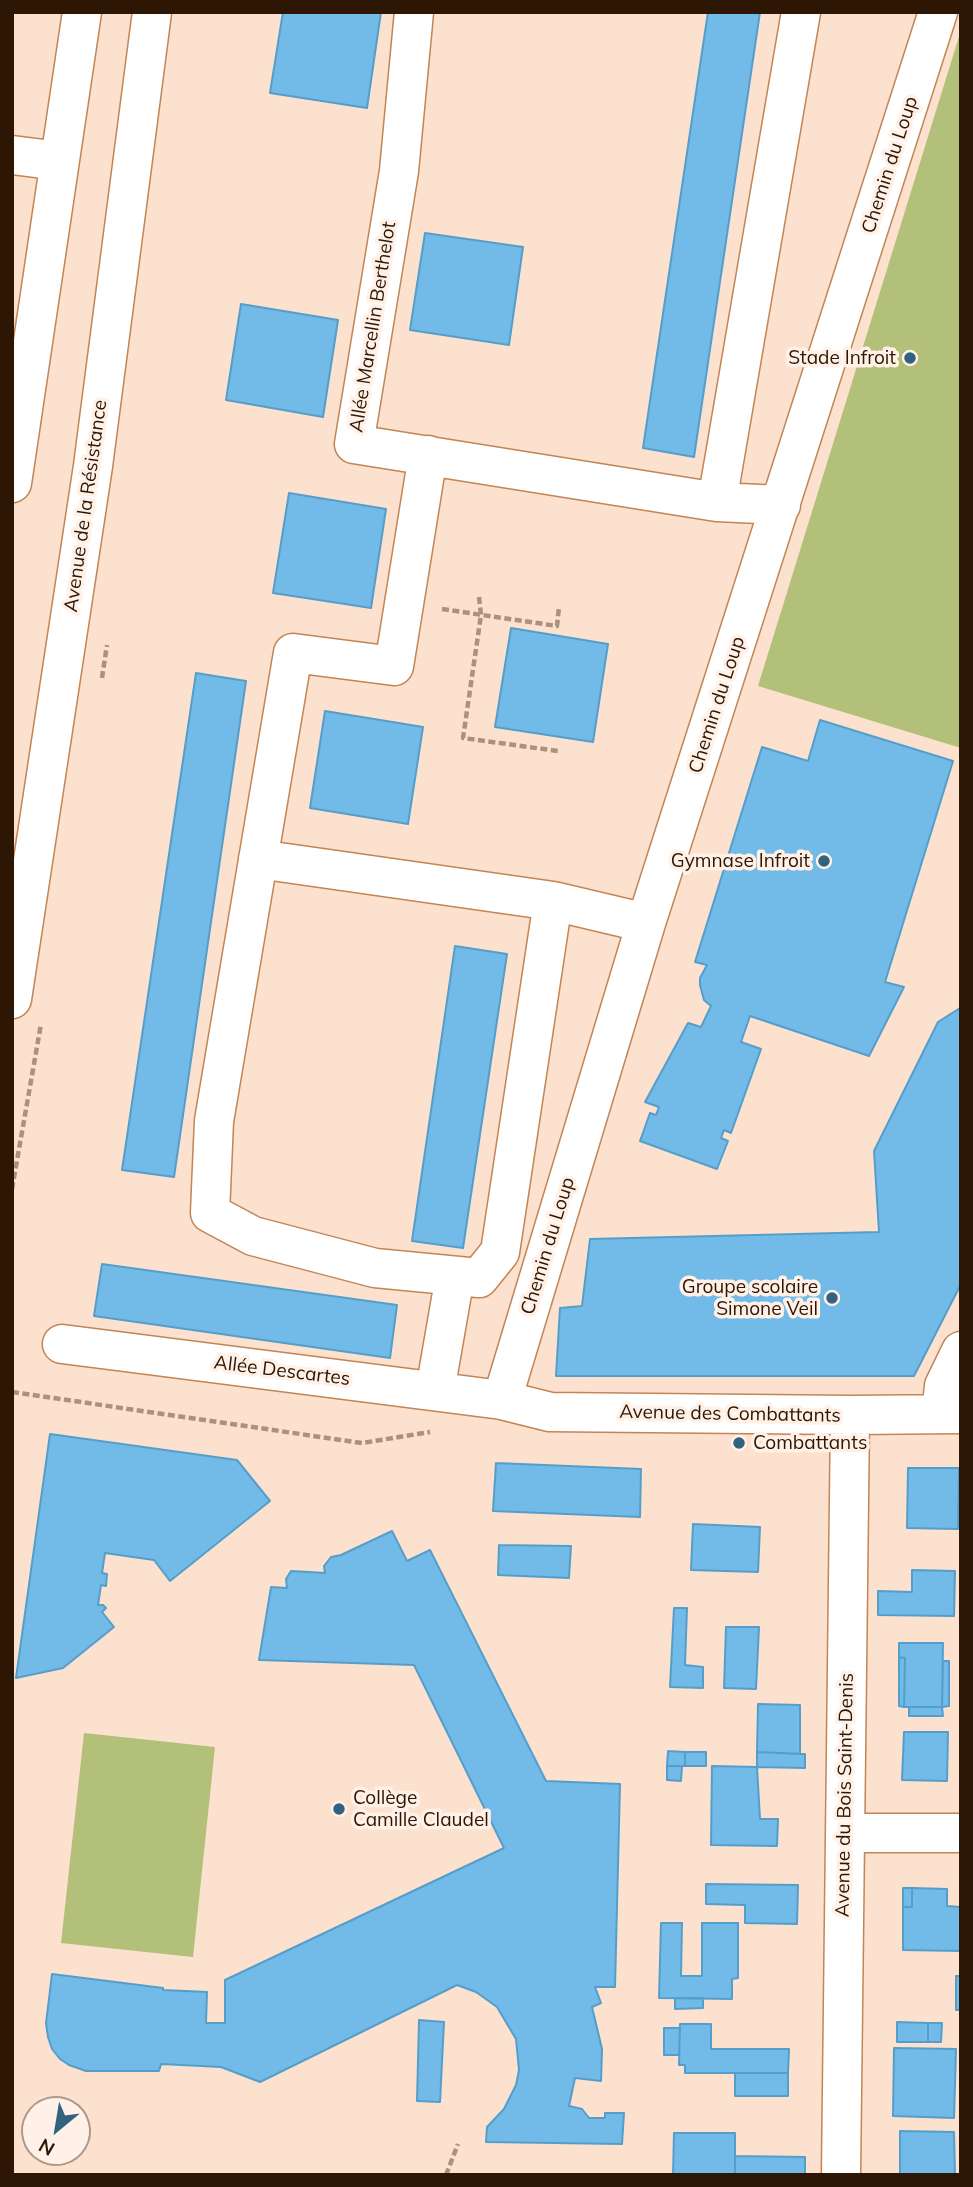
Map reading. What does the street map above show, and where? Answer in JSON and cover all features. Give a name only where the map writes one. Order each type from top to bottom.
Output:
[{"type":"street","points":[[12,482],[82,12]]},
{"type":"street","name":"Avenue de la Résistance","points":[[12,999],[93,466],[152,12]]},
{"type":"street","name":"Allée Marcellin Berthelot","points":[[414,12],[399,171],[354,444],[717,502],[781,505]]},
{"type":"street","points":[[717,502],[801,12]]},
{"type":"street","name":"Chemin du Loup","points":[[502,1400],[646,923],[938,12]]},
{"type":"street","points":[[12,155],[59,161]]},
{"type":"street","points":[[428,455],[394,666],[293,653],[214,1121],[210,1213],[253,1236],[363,1265],[479,1278],[500,1252],[553,901]]},
{"type":"street","points":[[258,859],[553,901],[646,923]]},
{"type":"street","points":[[435,1391],[455,1276]]},
{"type":"street","name":"Allée Descartes","points":[[62,1344],[502,1400]]},
{"type":"street","points":[[951,1414],[944,1386],[961,1352]]},
{"type":"street","name":"Avenue des Combattants","points":[[502,1400],[550,1412],[951,1414]]},
{"type":"street","name":"Avenue du Bois Saint-Denis","points":[[841,2175],[850,1415]]},
{"type":"street","points":[[845,1833],[961,1833]]},
{"type":"path","points":[[479,597],[481,615],[463,738],[558,751]]},
{"type":"path","points":[[404,604],[557,626],[559,607]]},
{"type":"path","points":[[12,1392],[362,1443],[442,1429]]},
{"type":"path","points":[[446,2175],[458,2144]]},
{"type":"green space","name":"Stade Infroit","points":[[961,30],[961,748],[758,686]]},
{"type":"green space","points":[[84,1733],[215,1747],[193,1957],[61,1943]]},
{"type":"building","points":[[283,12],[381,12],[367,108],[270,93]]},
{"type":"building","points":[[708,12],[760,12],[694,457],[643,448]]},
{"type":"building","points":[[425,233],[523,247],[509,345],[410,330]]},
{"type":"building","points":[[241,304],[338,320],[323,417],[226,400]]},
{"type":"building","points":[[289,493],[386,509],[371,608],[273,593]]},
{"type":"building","points":[[511,628],[608,644],[593,742],[495,727]]},
{"type":"building","points":[[196,673],[246,681],[174,1177],[122,1170]]},
{"type":"building","points":[[325,711],[423,727],[408,824],[310,808]]},
{"type":"building","name":"Gymnase Infroit","points":[[820,720],[953,761],[885,982],[904,987],[869,1056],[750,1016],[741,1042],[761,1049],[731,1133],[724,1130],[721,1138],[728,1141],[717,1169],[640,1141],[650,1113],[656,1115],[659,1107],[645,1102],[688,1023],[701,1027],[711,1006],[704,1000],[700,985],[700,978],[707,965],[695,962],[762,747],[808,761]]},
{"type":"building","points":[[455,946],[507,954],[463,1248],[412,1241]]},
{"type":"building","points":[[960,1008],[961,1284],[914,1376],[556,1376],[560,1308],[582,1306],[590,1239],[879,1232],[874,1151],[938,1022]]},
{"type":"building","points":[[102,1264],[397,1305],[390,1358],[94,1316]]},
{"type":"building","points":[[50,1434],[237,1460],[270,1501],[170,1581],[154,1560],[105,1553],[102,1573],[107,1574],[106,1586],[101,1585],[98,1605],[106,1608],[102,1612],[114,1627],[63,1668],[16,1678]]},
{"type":"building","points":[[496,1463],[641,1469],[640,1517],[493,1511]]},
{"type":"building","points":[[908,1468],[959,1468],[958,1529],[907,1528]]},
{"type":"building","points":[[693,1524],[760,1527],[758,1572],[691,1570]]},
{"type":"building","points":[[392,1531],[407,1561],[430,1550],[546,1781],[620,1784],[615,1987],[595,1987],[601,2003],[592,2007],[602,2049],[601,2081],[575,2078],[569,2106],[582,2109],[589,2118],[605,2118],[605,2113],[624,2113],[622,2144],[486,2142],[487,2127],[504,2109],[516,2085],[519,2070],[516,2039],[497,2007],[476,1992],[457,1985],[260,2082],[221,2067],[161,2064],[159,2071],[86,2071],[69,2065],[52,2049],[46,2023],[52,1974],[163,1990],[207,1992],[206,2023],[225,2023],[225,1980],[504,1848],[414,1665],[259,1660],[271,1587],[287,1588],[286,1579],[291,1571],[325,1573],[324,1566],[331,1557]]},
{"type":"building","points":[[499,1545],[571,1546],[569,1578],[498,1575]]},
{"type":"building","points":[[912,1570],[955,1571],[954,1616],[878,1615],[878,1591],[912,1592]]},
{"type":"building","points":[[674,1608],[687,1608],[685,1665],[703,1667],[703,1688],[670,1687]]},
{"type":"building","points":[[726,1627],[759,1627],[756,1689],[724,1688]]},
{"type":"building","points":[[899,1643],[943,1643],[942,1707],[904,1707],[905,1658],[899,1657]]},
{"type":"building","points":[[899,1657],[905,1658],[904,1707],[899,1706]]},
{"type":"building","points":[[943,1661],[949,1661],[949,1706],[942,1707]]},
{"type":"building","points":[[758,1704],[800,1705],[800,1754],[757,1752]]},
{"type":"building","points":[[909,1707],[942,1707],[943,1716],[909,1716]]},
{"type":"building","points":[[904,1732],[948,1732],[947,1781],[902,1780]]},
{"type":"building","points":[[668,1751],[685,1752],[685,1766],[667,1766]]},
{"type":"building","points":[[685,1752],[706,1752],[706,1766],[685,1766]]},
{"type":"building","points":[[757,1752],[805,1754],[805,1768],[757,1767]]},
{"type":"building","points":[[667,1766],[682,1766],[681,1781],[667,1780]]},
{"type":"building","points":[[712,1766],[757,1767],[760,1819],[778,1819],[777,1846],[711,1845]]},
{"type":"building","points":[[706,1884],[798,1885],[797,1924],[745,1923],[745,1905],[706,1904]]},
{"type":"building","points":[[903,1888],[912,1888],[912,1907],[903,1907]]},
{"type":"building","points":[[912,1888],[947,1889],[947,1906],[961,1907],[960,1951],[903,1950],[903,1907],[912,1907]]},
{"type":"building","points":[[661,1923],[682,1923],[681,1976],[702,1976],[702,1923],[738,1923],[738,1978],[732,1979],[732,1999],[659,1998]]},
{"type":"building","points":[[956,1976],[961,1976],[961,2010],[956,2010]]},
{"type":"building","points":[[675,1998],[703,1998],[703,2008],[675,2009]]},
{"type":"building","points":[[419,2020],[444,2022],[440,2102],[417,2101]]},
{"type":"building","points":[[897,2022],[928,2023],[928,2042],[897,2042]]},
{"type":"building","points":[[928,2023],[942,2023],[941,2042],[928,2042]]},
{"type":"building","points":[[680,2024],[711,2024],[711,2049],[789,2049],[788,2073],[685,2073],[685,2065],[679,2065]]},
{"type":"building","points":[[664,2028],[680,2028],[679,2055],[664,2055]]},
{"type":"building","points":[[894,2048],[956,2049],[954,2118],[893,2116]]},
{"type":"building","points":[[735,2073],[788,2073],[788,2096],[735,2096]]},
{"type":"building","points":[[900,2131],[954,2132],[955,2175],[900,2175]]},
{"type":"building","points":[[674,2133],[735,2133],[735,2175],[673,2175]]},
{"type":"building","points":[[735,2156],[805,2157],[805,2175],[735,2175]]},
{"type":"place","name":"Stade Infroit","points":[[910,358]]},
{"type":"place","name":"Gymnase Infroit","points":[[824,861]]},
{"type":"place","name":"Groupe scolaire Simone Veil","points":[[832,1298]]},
{"type":"place","name":"Combattants","points":[[739,1443]]},
{"type":"place","name":"Collège Camille Claudel","points":[[339,1809]]}]
